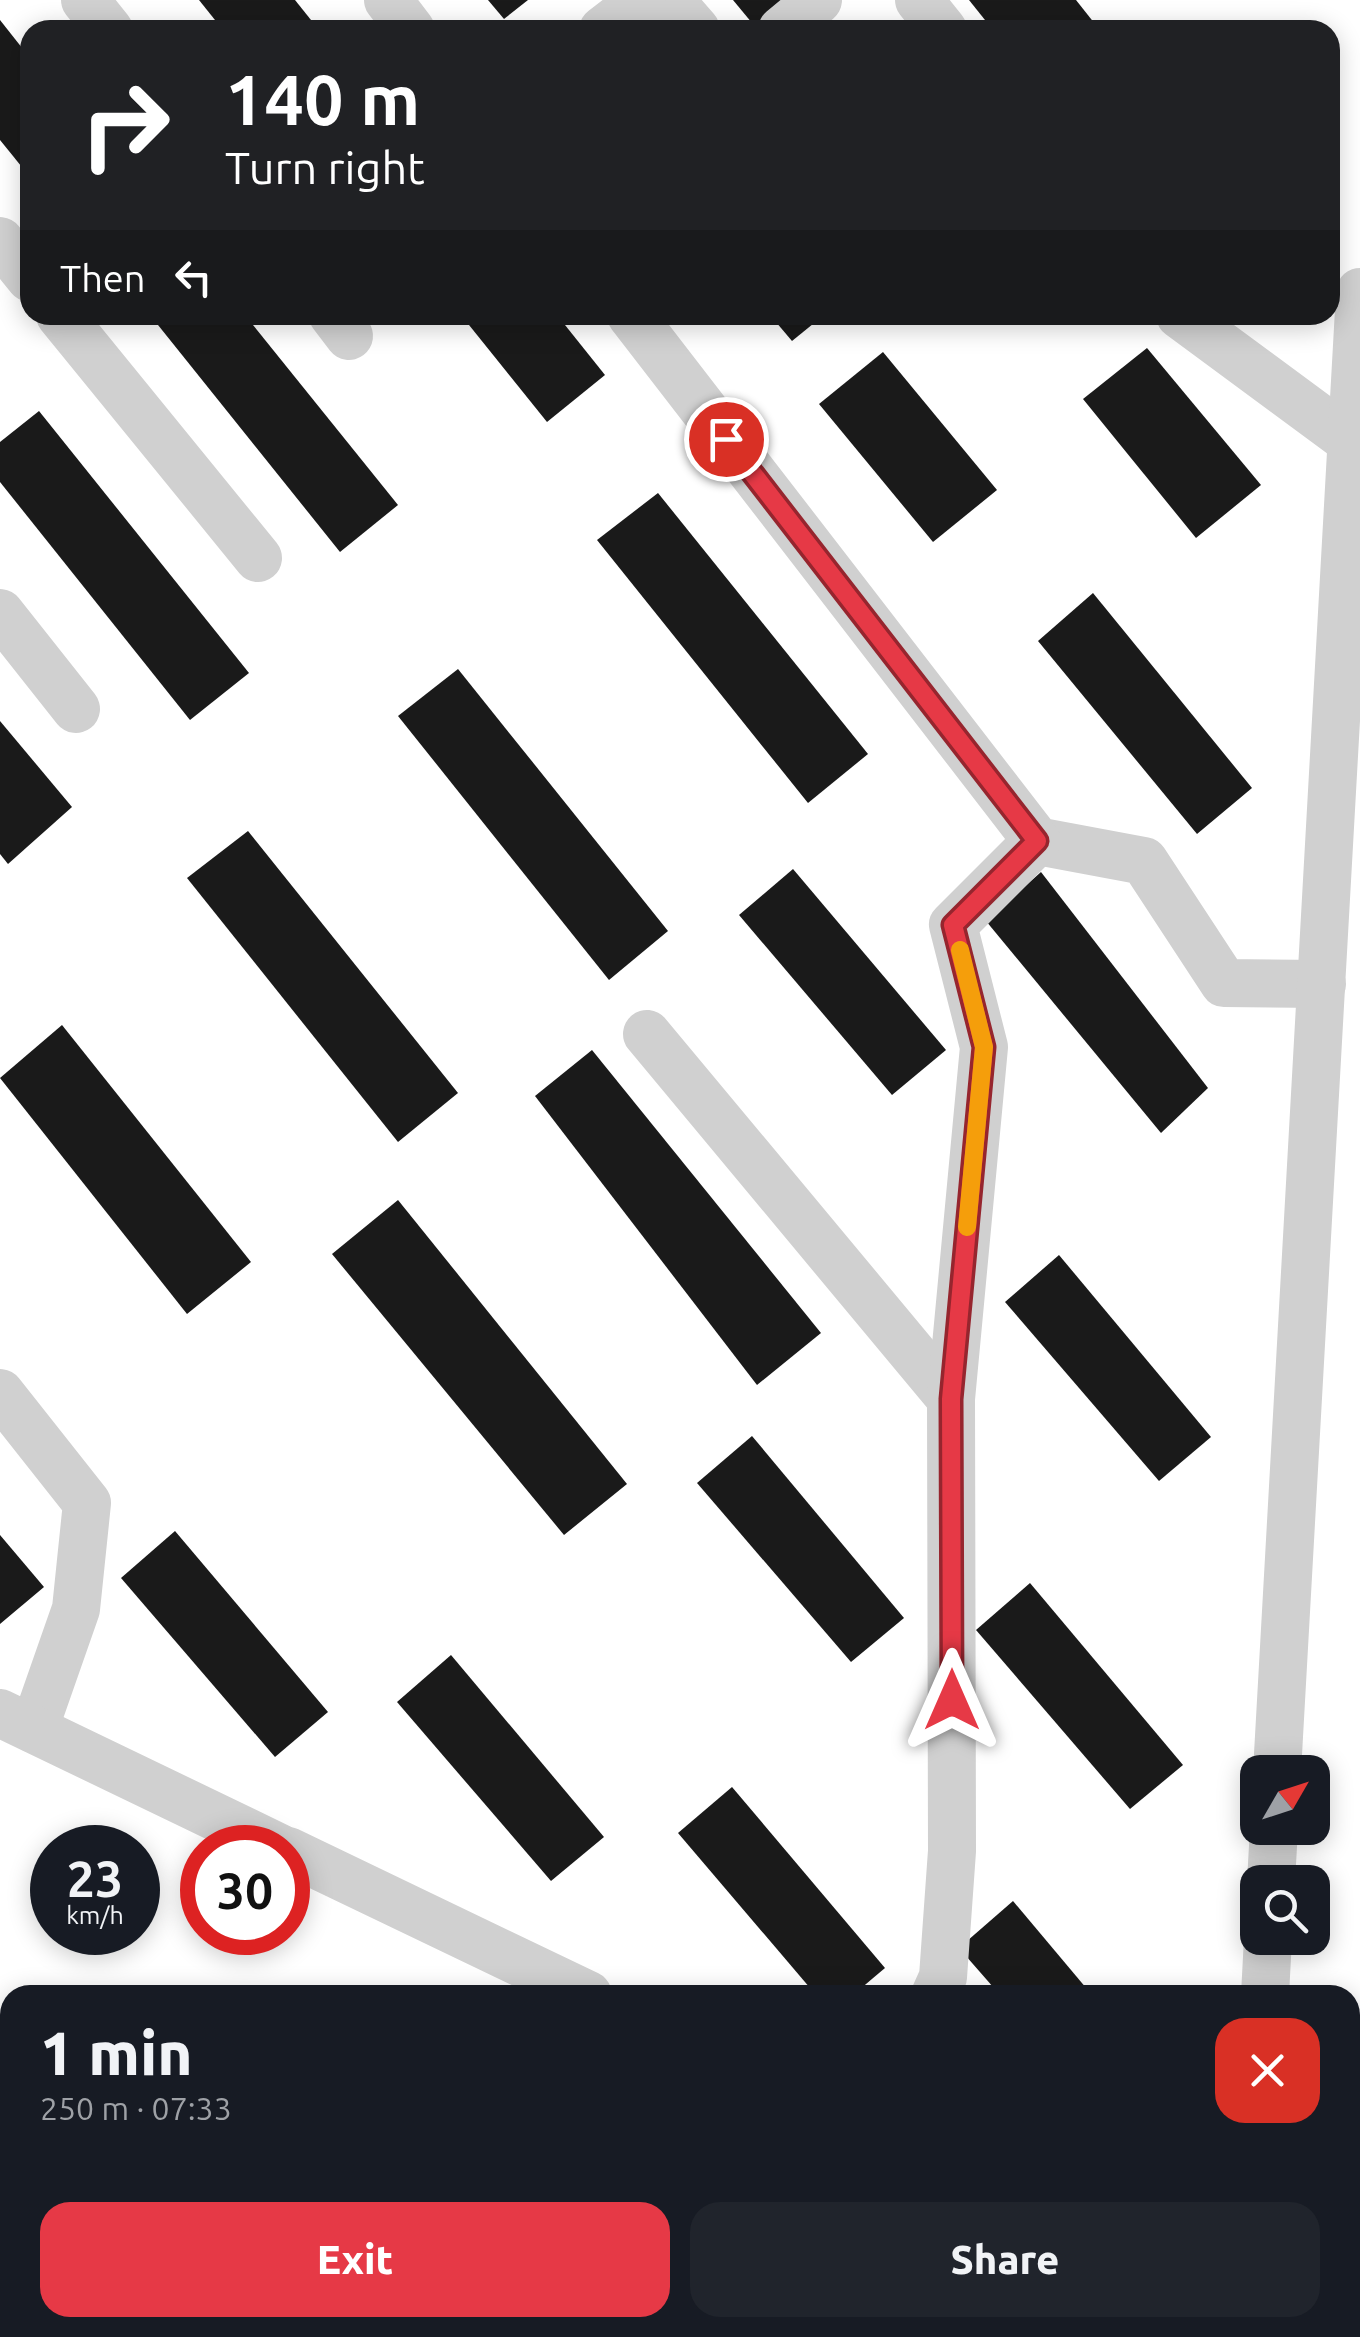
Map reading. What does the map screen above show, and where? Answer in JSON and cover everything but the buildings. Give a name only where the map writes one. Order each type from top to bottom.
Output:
[{"type":"street","points":[[85,0],[100,20]]},
{"type":"street","points":[[388,0],[403,20]]},
{"type":"street","points":[[616,20],[642,0]]},
{"type":"street","points":[[670,0],[687,20]]},
{"type":"street","points":[[794,20],[818,0]]},
{"type":"street","points":[[919,0],[935,20]]},
{"type":"street","points":[[0,242],[20,266]]},
{"type":"street","points":[[1278,1755],[1360,292]]},
{"type":"street","points":[[68,325],[258,558]]},
{"type":"street","points":[[639,325],[1037,841],[1144,861],[1224,983],[1322,984]]},
{"type":"street","points":[[1194,325],[1352,442]]},
{"type":"street","points":[[0,612],[76,709]]},
{"type":"street","points":[[939,1985],[952,1850],[951,1399],[984,1047],[953,925],[1037,841]]},
{"type":"street","points":[[647,1034],[951,1399]]},
{"type":"street","points":[[0,1393],[87,1503],[76,1609],[17,1721],[232,1825]]},
{"type":"street","points":[[310,1862],[567,1985]]},
{"type":"street","points":[[1266,1985],[1267,1955]]},
{"type":"slow traffic","points":[[960,950],[984,1047],[967,1227]]},
{"type":"route","points":[[726,439],[1037,841],[953,925],[984,1047],[951,1399],[952,1700]]}]
